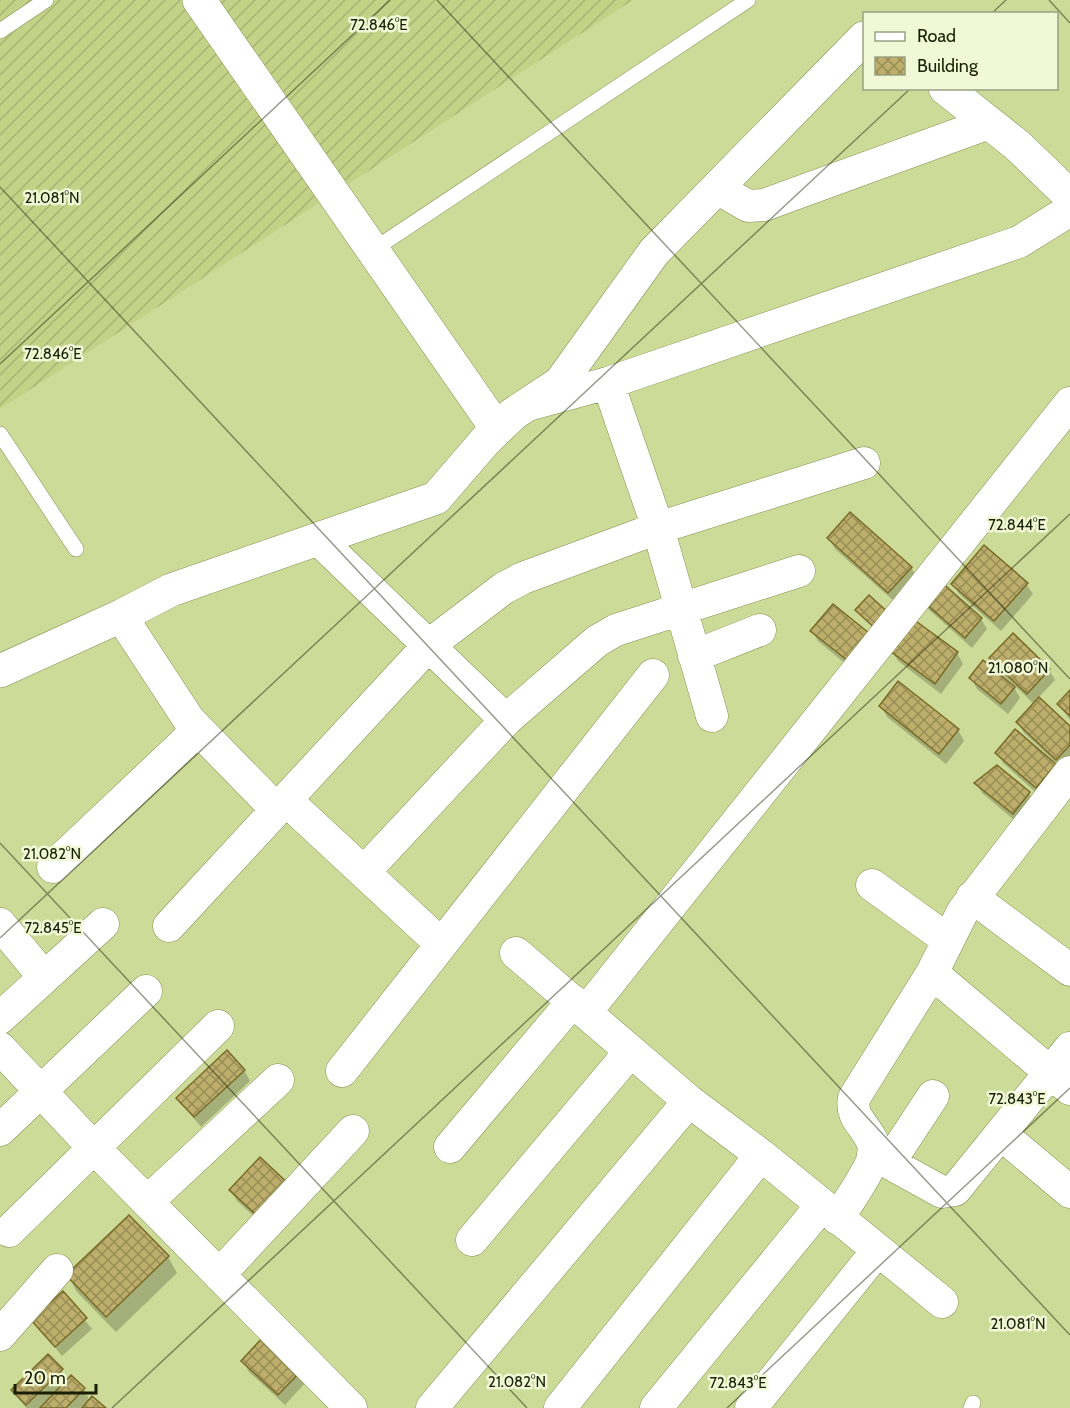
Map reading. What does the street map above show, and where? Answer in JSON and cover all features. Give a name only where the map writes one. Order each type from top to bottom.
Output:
[{"type":"street","points":[[199,0],[497,429]]},
{"type":"street","points":[[0,671],[121,616],[171,590],[436,498],[497,429],[560,383],[654,252],[863,39]]},
{"type":"street","points":[[947,90],[1017,145],[1070,196]]},
{"type":"street","points":[[717,188],[748,206],[764,205],[988,123]]},
{"type":"street","points":[[528,405],[608,383],[1019,242],[1070,210]]},
{"type":"street","points":[[608,383],[658,528],[712,716]]},
{"type":"street","points":[[450,1147],[579,1006],[1070,403]]},
{"type":"street","points":[[169,926],[429,645],[504,588],[523,578],[658,528],[864,463]]},
{"type":"street","points":[[318,539],[506,720]]},
{"type":"street","points":[[364,872],[506,720],[597,641],[616,630],[800,571]]},
{"type":"street","points":[[121,616],[180,707],[198,730],[281,805],[364,872],[441,944]]},
{"type":"street","points":[[694,656],[760,630]]},
{"type":"street","points":[[342,1071],[653,675]]},
{"type":"street","points":[[53,867],[198,730]]},
{"type":"street","points":[[1070,772],[972,897],[932,973],[854,1098],[853,1112],[881,1158],[942,1192],[949,1193],[961,1185],[1001,1134],[1060,1081],[1070,1048]]},
{"type":"street","points":[[872,885],[948,940]]},
{"type":"street","points":[[972,897],[1070,970]]},
{"type":"street","points":[[0,924],[44,977]]},
{"type":"street","points":[[0,1018],[103,924]]},
{"type":"street","points":[[516,953],[689,1101],[761,1155],[942,1302]]},
{"type":"street","points":[[932,973],[1060,1081]]},
{"type":"street","points":[[0,1130],[146,992]]},
{"type":"street","points":[[9,1231],[218,1026]]},
{"type":"street","points":[[0,1048],[93,1148],[351,1408]]},
{"type":"street","points":[[472,1240],[630,1052]]},
{"type":"street","points":[[147,1202],[278,1080]]},
{"type":"street","points":[[656,1408],[881,1158],[933,1096]]},
{"type":"street","points":[[432,1408],[689,1101]]},
{"type":"street","points":[[219,1275],[353,1131]]},
{"type":"street","points":[[1001,1134],[1070,1192]]},
{"type":"street","points":[[560,1408],[761,1155]]},
{"type":"street","points":[[751,1408],[878,1251]]},
{"type":"street","points":[[0,1335],[57,1270]]},
{"type":"lane","points":[[0,31],[46,0]]},
{"type":"lane","points":[[373,250],[748,0]]},
{"type":"lane","points":[[0,434],[76,549]]},
{"type":"shaded area","points":[[0,0],[633,0],[0,409]]},
{"type":"building","points":[[850,512],[912,567],[888,593],[827,538]]},
{"type":"building","points":[[984,545],[1028,583],[994,621],[951,584]]},
{"type":"building","points":[[939,580],[982,618],[965,638],[921,600]]},
{"type":"building","points":[[869,595],[892,616],[878,631],[855,610]]},
{"type":"building","points":[[833,604],[869,633],[847,660],[810,631]]},
{"type":"building","points":[[913,619],[958,652],[935,684],[890,651]]},
{"type":"building","points":[[1013,633],[1050,669],[1027,694],[989,658]]},
{"type":"building","points":[[983,660],[1015,687],[1001,704],[969,678]]},
{"type":"building","points":[[898,681],[959,729],[939,754],[879,706]]},
{"type":"building","points":[[1070,690],[1070,716],[1057,704]]},
{"type":"building","points":[[1039,697],[1070,726],[1070,745],[1056,760],[1016,722]]},
{"type":"building","points":[[1015,729],[1056,764],[1036,788],[995,753]]},
{"type":"building","points":[[997,765],[1030,792],[1013,814],[974,783]]},
{"type":"building","points":[[227,1050],[245,1070],[194,1117],[176,1098]]},
{"type":"building","points":[[260,1157],[293,1188],[263,1221],[229,1190]]},
{"type":"building","points":[[129,1215],[169,1256],[106,1317],[66,1275]]},
{"type":"building","points":[[63,1291],[87,1318],[55,1347],[31,1320]]},
{"type":"building","points":[[263,1337],[300,1372],[278,1395],[241,1361]]},
{"type":"building","points":[[48,1354],[63,1369],[26,1405],[11,1390]]},
{"type":"building","points":[[71,1375],[85,1388],[66,1408],[40,1408]]},
{"type":"building","points":[[92,1396],[106,1408],[82,1408]]}]
